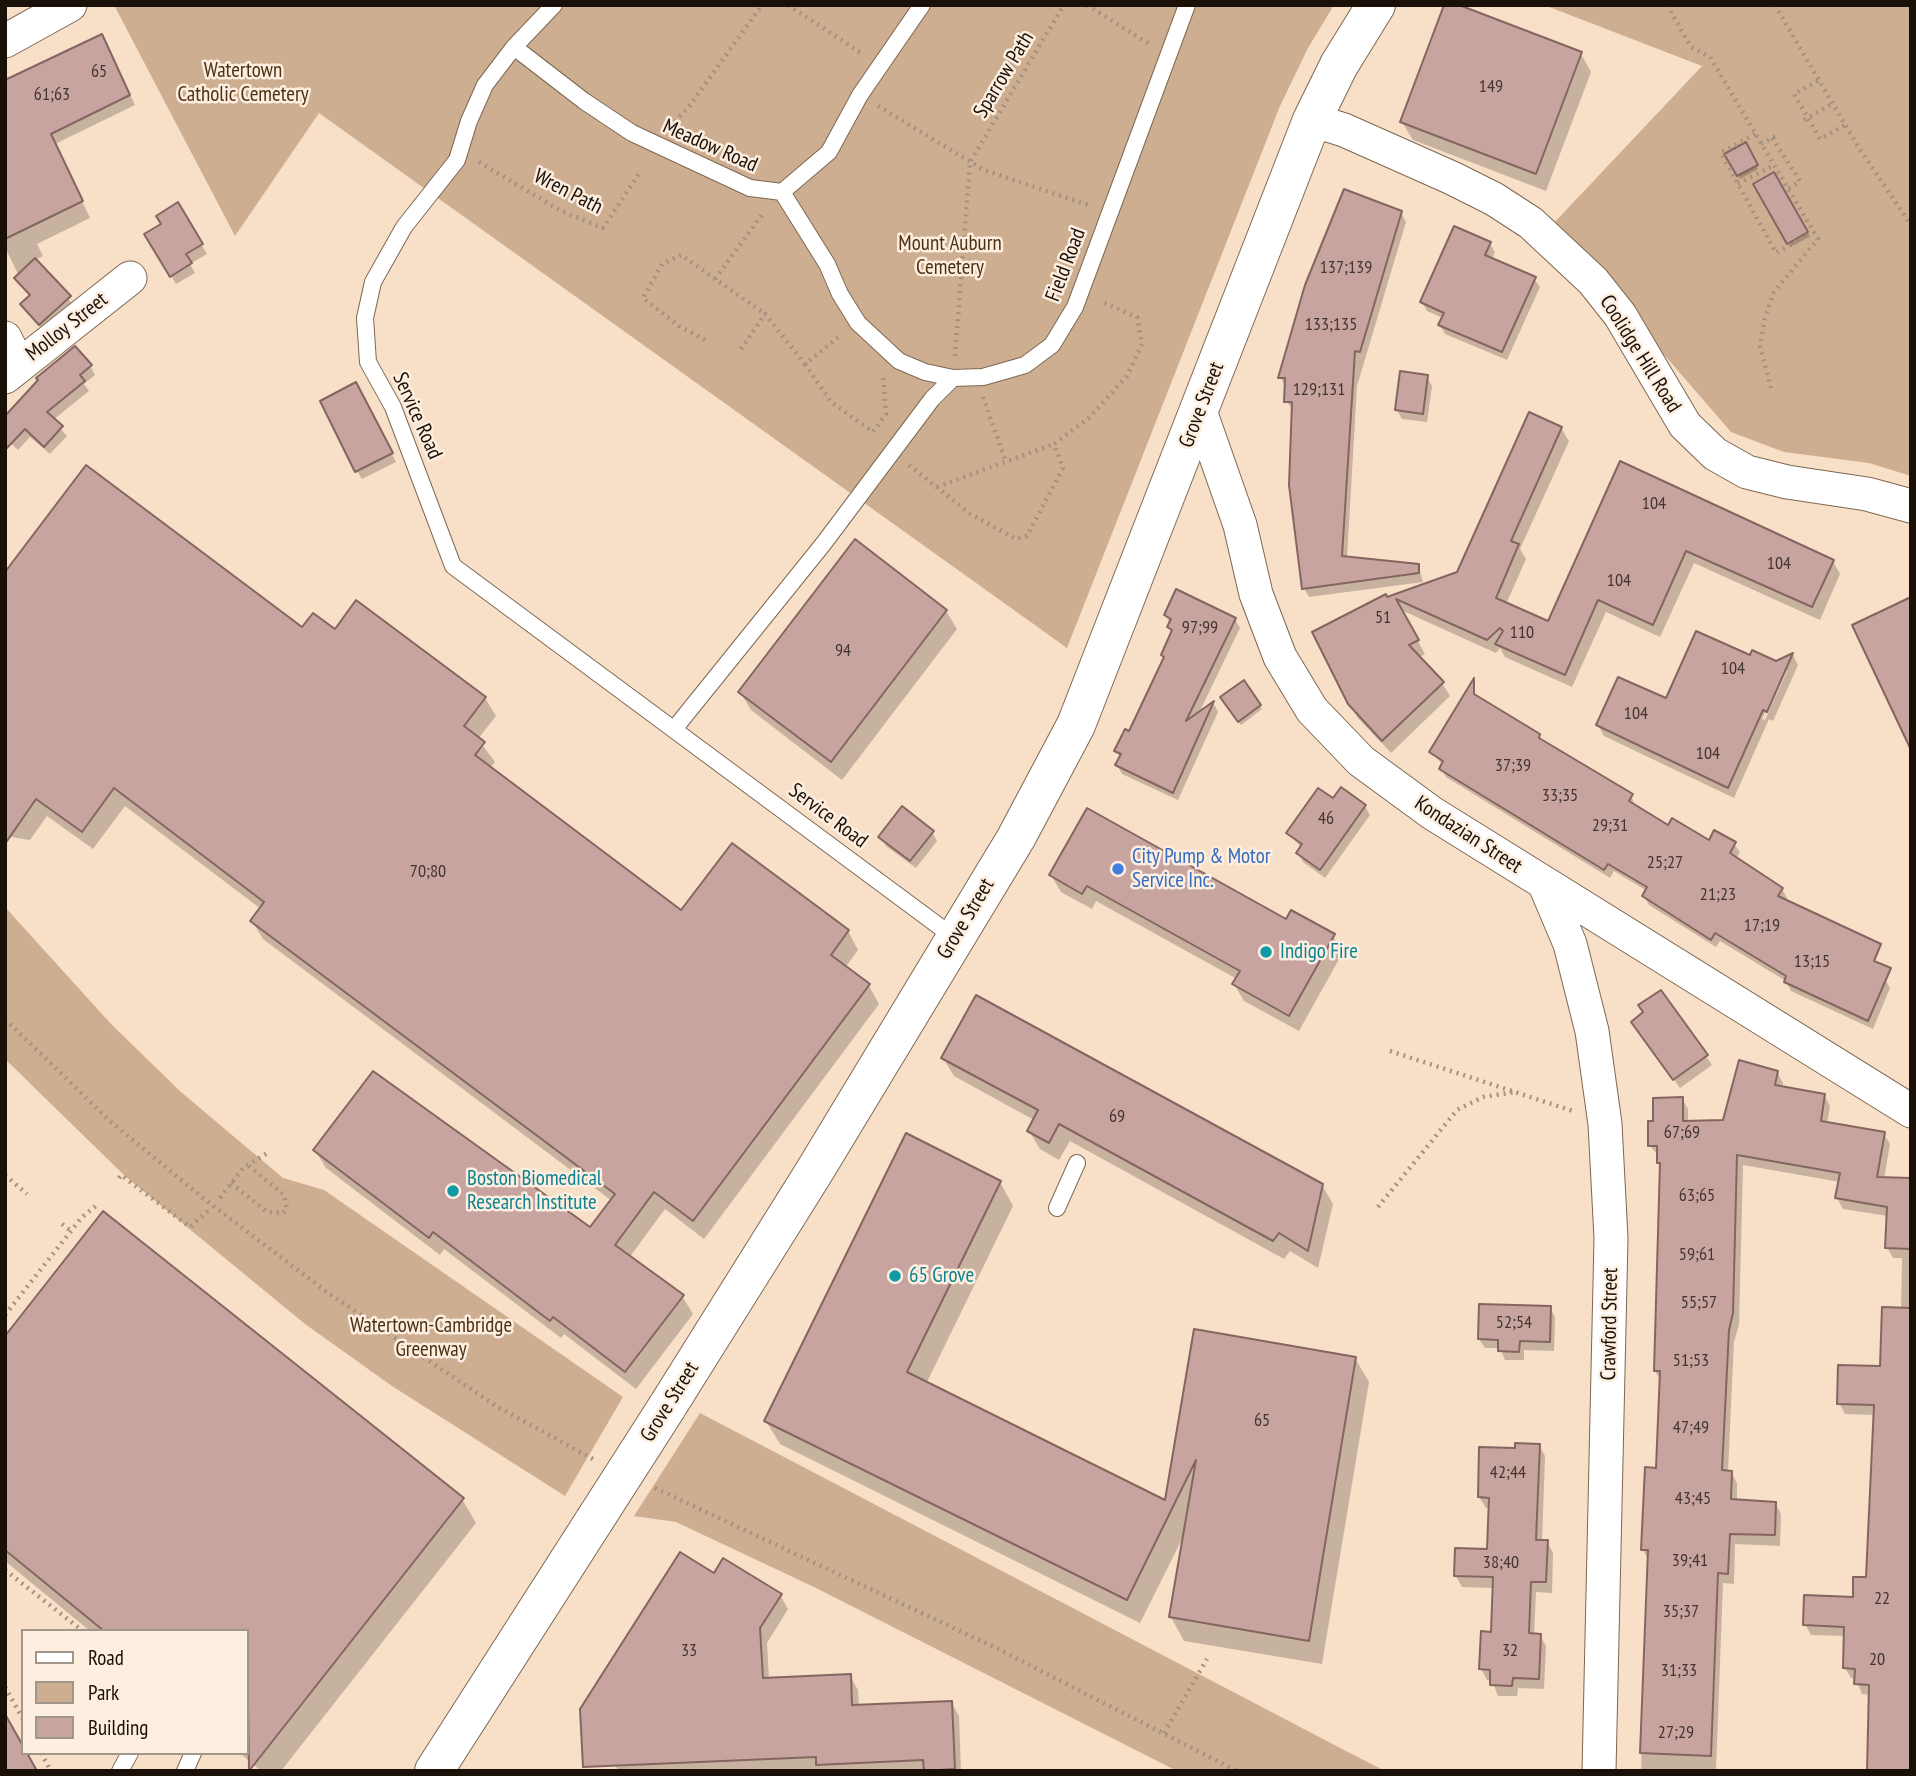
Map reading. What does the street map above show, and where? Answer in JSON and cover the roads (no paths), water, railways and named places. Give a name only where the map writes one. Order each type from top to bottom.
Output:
[{"type":"street","points":[[5,41],[70,5]]},
{"type":"street","name":"Grove Street","points":[[435,1771],[814,1172],[1016,838],[1076,725],[1312,120],[1339,65],[1376,5]]},
{"type":"street","name":"Coolidge Hill Road","points":[[1312,120],[1344,130],[1452,178],[1494,199],[1531,223],[1593,281],[1620,315],[1685,425],[1715,454],[1746,471],[1767,477],[1867,494],[1911,506]]},
{"type":"street","name":"Molloy Street","points":[[10,360],[130,278]]},
{"type":"street","name":"Kondazian Street","points":[[1200,411],[1240,526],[1256,594],[1280,657],[1312,710],[1361,761],[1432,813],[1545,885],[1911,1111]]},
{"type":"street","name":"Crawford Street","points":[[1545,885],[1570,944],[1588,1018],[1605,1124],[1611,1238],[1599,1771]]},
{"type":"lane","points":[[514,47],[554,5]]},
{"type":"lane","points":[[782,192],[829,152],[860,95],[922,5]]},
{"type":"lane","name":"Field Road","points":[[782,192],[827,264],[840,294],[858,323],[899,361],[925,372],[953,378],[977,377],[1026,365],[1052,345],[1074,307],[1186,5]]},
{"type":"lane","name":"Meadow Road","points":[[514,47],[583,101],[653,144],[750,188],[782,192]]},
{"type":"lane","name":"Service Road","points":[[514,47],[485,85],[468,121],[457,160],[404,227],[373,282],[365,318],[368,362],[393,407],[453,566],[676,728],[955,938]]},
{"type":"lane","points":[[676,728],[824,543],[932,399],[953,378]]},
{"type":"lane","points":[[1057,1208],[1077,1163]]},
{"type":"lane","points":[[120,1771],[129,1755]]},
{"type":"lane","points":[[185,1771],[192,1755]]},
{"type":"place","name":"City Pump & Motor Service Inc.","points":[[1118,869]]},
{"type":"place","name":"Indigo Fire","points":[[1266,952]]},
{"type":"place","name":"Boston Biomedical Research Institute","points":[[453,1191]]},
{"type":"place","name":"65 Grove","points":[[895,1276]]},
{"type":"park label","name":"Watertown Catholic Cemetery","points":[[243,83]]},
{"type":"park label","name":"Mount Auburn Cemetery","points":[[950,256]]},
{"type":"park label","name":"Watertown-Cambridge Greenway","points":[[431,1338]]}]
